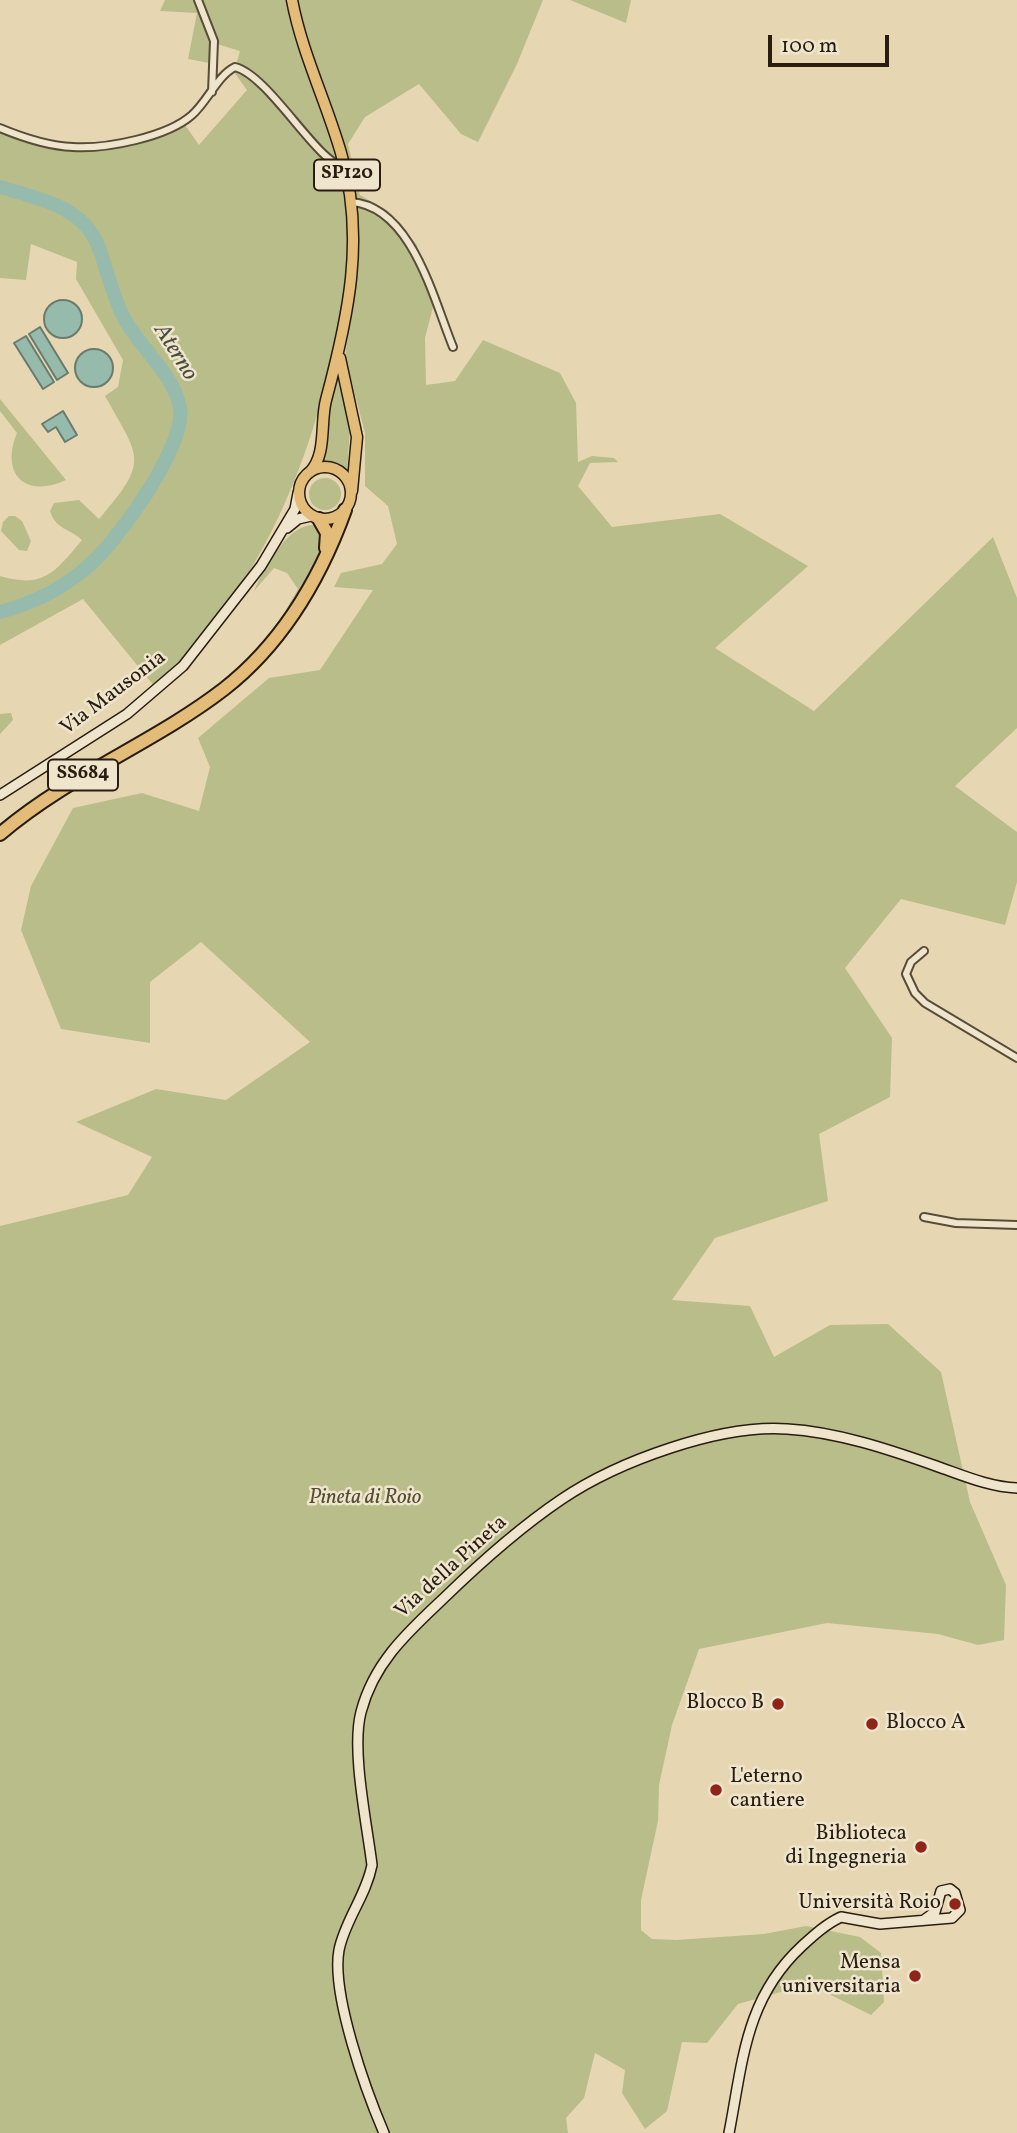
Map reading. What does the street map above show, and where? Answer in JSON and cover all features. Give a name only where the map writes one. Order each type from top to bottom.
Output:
[{"type":"highway","name":"SS684","points":[[0,834],[69,783],[224,689],[265,649],[303,600],[323,567],[348,505]]},
{"type":"highway","name":"SS684","points":[[303,600],[327,544],[327,533],[315,518]]},
{"type":"main road","name":"SP120","points":[[292,0],[302,44],[345,167],[351,202],[354,257],[340,357],[323,414],[320,455],[310,471]]},
{"type":"main road","name":"SP120","points":[[340,357],[357,437],[348,505]]},
{"type":"main road","points":[[325,467],[339,471],[349,484],[348,505],[333,518],[315,518],[302,506],[298,493],[301,481],[310,471],[325,467]]},
{"type":"main road","name":"Via Mausonia","points":[[0,795],[107,728],[169,681],[198,651],[238,600],[281,535],[295,509],[298,493]]},
{"type":"main road","name":"Via Mausonia","points":[[281,535],[293,522],[315,518]]},
{"type":"main road","name":"Via della Pineta","points":[[384,2133],[342,2002],[337,1968],[343,1938],[368,1885],[372,1865],[358,1737],[361,1713],[371,1684],[396,1644],[490,1553],[562,1499],[635,1463],[716,1435],[753,1429],[824,1433],[902,1454],[996,1486],[1017,1488]]},
{"type":"main road","points":[[729,2133],[759,2003],[779,1968],[823,1928],[841,1917],[852,1917],[874,1924],[945,1919],[958,1913],[958,1896],[950,1889],[941,1891],[933,1916],[924,1920]]},
{"type":"main road","points":[[936,1905],[940,1916],[945,1919]]},
{"type":"street","points":[[198,0],[214,41],[212,92]]},
{"type":"street","points":[[0,128],[46,143],[88,147],[169,130],[197,111],[228,71],[235,67],[244,70],[322,150],[339,166],[345,167]]},
{"type":"street","points":[[351,202],[380,211],[403,234],[420,264],[453,347]]},
{"type":"street","points":[[923,951],[911,962],[906,974],[919,998],[1017,1058]]},
{"type":"street","points":[[924,1217],[956,1223],[1017,1225]]},
{"type":"green space","points":[[165,0],[286,0],[299,48],[338,163],[346,211],[347,257],[343,302],[329,371],[303,459],[286,501],[266,542],[217,619],[188,654],[155,687],[83,599],[0,645],[0,576],[38,579],[56,569],[82,540],[56,522],[50,511],[54,503],[79,500],[99,519],[126,484],[133,471],[134,459],[132,447],[105,396],[118,387],[123,360],[76,279],[77,262],[31,244],[26,280],[0,278],[0,131],[55,148],[86,151],[131,144],[185,125],[199,145],[247,90],[234,72],[240,51],[217,44],[209,63],[188,59],[197,13],[160,11]]},
{"type":"green space","name":"Pineta di Roio","points":[[297,0],[543,0],[517,64],[478,142],[461,134],[419,84],[365,117],[348,144],[360,195],[388,211],[417,245],[433,307],[425,338],[426,385],[455,381],[483,340],[560,373],[576,403],[578,462],[592,456],[614,458],[618,462],[590,463],[578,486],[612,527],[720,514],[808,566],[715,648],[814,711],[993,537],[1017,598],[1017,728],[955,786],[1017,832],[1017,882],[1005,925],[901,899],[845,968],[892,1038],[890,1097],[819,1134],[828,1201],[715,1238],[672,1300],[750,1306],[774,1357],[830,1325],[888,1324],[941,1372],[970,1502],[1006,1585],[1004,1640],[978,1645],[938,1634],[827,1623],[699,1649],[672,1725],[659,1785],[658,1821],[641,1900],[641,1930],[652,1939],[676,1940],[764,1934],[806,1926],[860,1937],[881,1953],[884,2002],[871,2015],[809,1984],[738,2004],[707,2043],[682,2042],[667,2111],[645,2129],[622,2093],[625,2070],[595,2053],[584,2098],[566,2118],[568,2133],[0,2133],[0,1226],[128,1195],[152,1157],[76,1122],[156,1089],[226,1100],[310,1042],[201,942],[150,982],[150,1043],[61,1029],[21,930],[31,886],[73,808],[142,793],[199,811],[210,767],[198,738],[269,678],[320,670],[373,590],[334,587],[341,573],[382,564],[397,544],[388,506],[365,486],[365,433],[345,357],[359,257],[356,202],[348,154],[310,51]]},
{"type":"green space","points":[[570,0],[631,0],[626,23]]},
{"type":"green space","points":[[338,364],[350,426],[347,475],[339,467],[323,464],[325,419]]},
{"type":"green space","points":[[0,399],[66,480],[39,486],[20,479],[14,471],[12,460],[17,433],[0,411]]},
{"type":"green space","points":[[325,478],[336,483],[341,494],[336,505],[325,510],[314,505],[309,494],[314,483]]},
{"type":"green space","points":[[9,516],[15,516],[22,521],[31,541],[27,551],[19,550],[1,531],[3,522]]},
{"type":"green space","points":[[312,525],[321,531],[322,549],[318,563],[295,606],[286,610],[298,589],[287,573],[274,568],[254,591],[277,550],[293,533]]},
{"type":"green space","points":[[11,713],[13,720],[0,734],[0,714]]},
{"type":"shaded area","points":[[63,300],[77,305],[82,319],[77,333],[63,338],[49,333],[44,319],[49,305]]},
{"type":"shaded area","points":[[40,327],[68,373],[57,380],[29,334]]},
{"type":"shaded area","points":[[26,336],[54,382],[43,389],[14,343]]},
{"type":"shaded area","points":[[94,349],[107,355],[113,368],[107,381],[94,387],[81,381],[75,368],[81,355]]},
{"type":"shaded area","points":[[63,411],[77,435],[65,442],[56,427],[48,432],[42,424]]},
{"type":"waterway","name":"Aterno","points":[[0,187],[45,200],[83,222],[99,248],[122,314],[171,383],[180,408],[179,425],[160,470],[130,518],[98,557],[55,590],[0,612]]},
{"type":"place","name":"Blocco B","points":[[778,1704]]},
{"type":"place","name":"Blocco A","points":[[872,1724]]},
{"type":"place","name":"L'eterno cantiere","points":[[716,1790]]},
{"type":"place","name":"Biblioteca di Ingegneria","points":[[921,1847]]},
{"type":"place","name":"Università Roio","points":[[955,1904]]},
{"type":"place","name":"Mensa universitaria","points":[[915,1976]]}]
